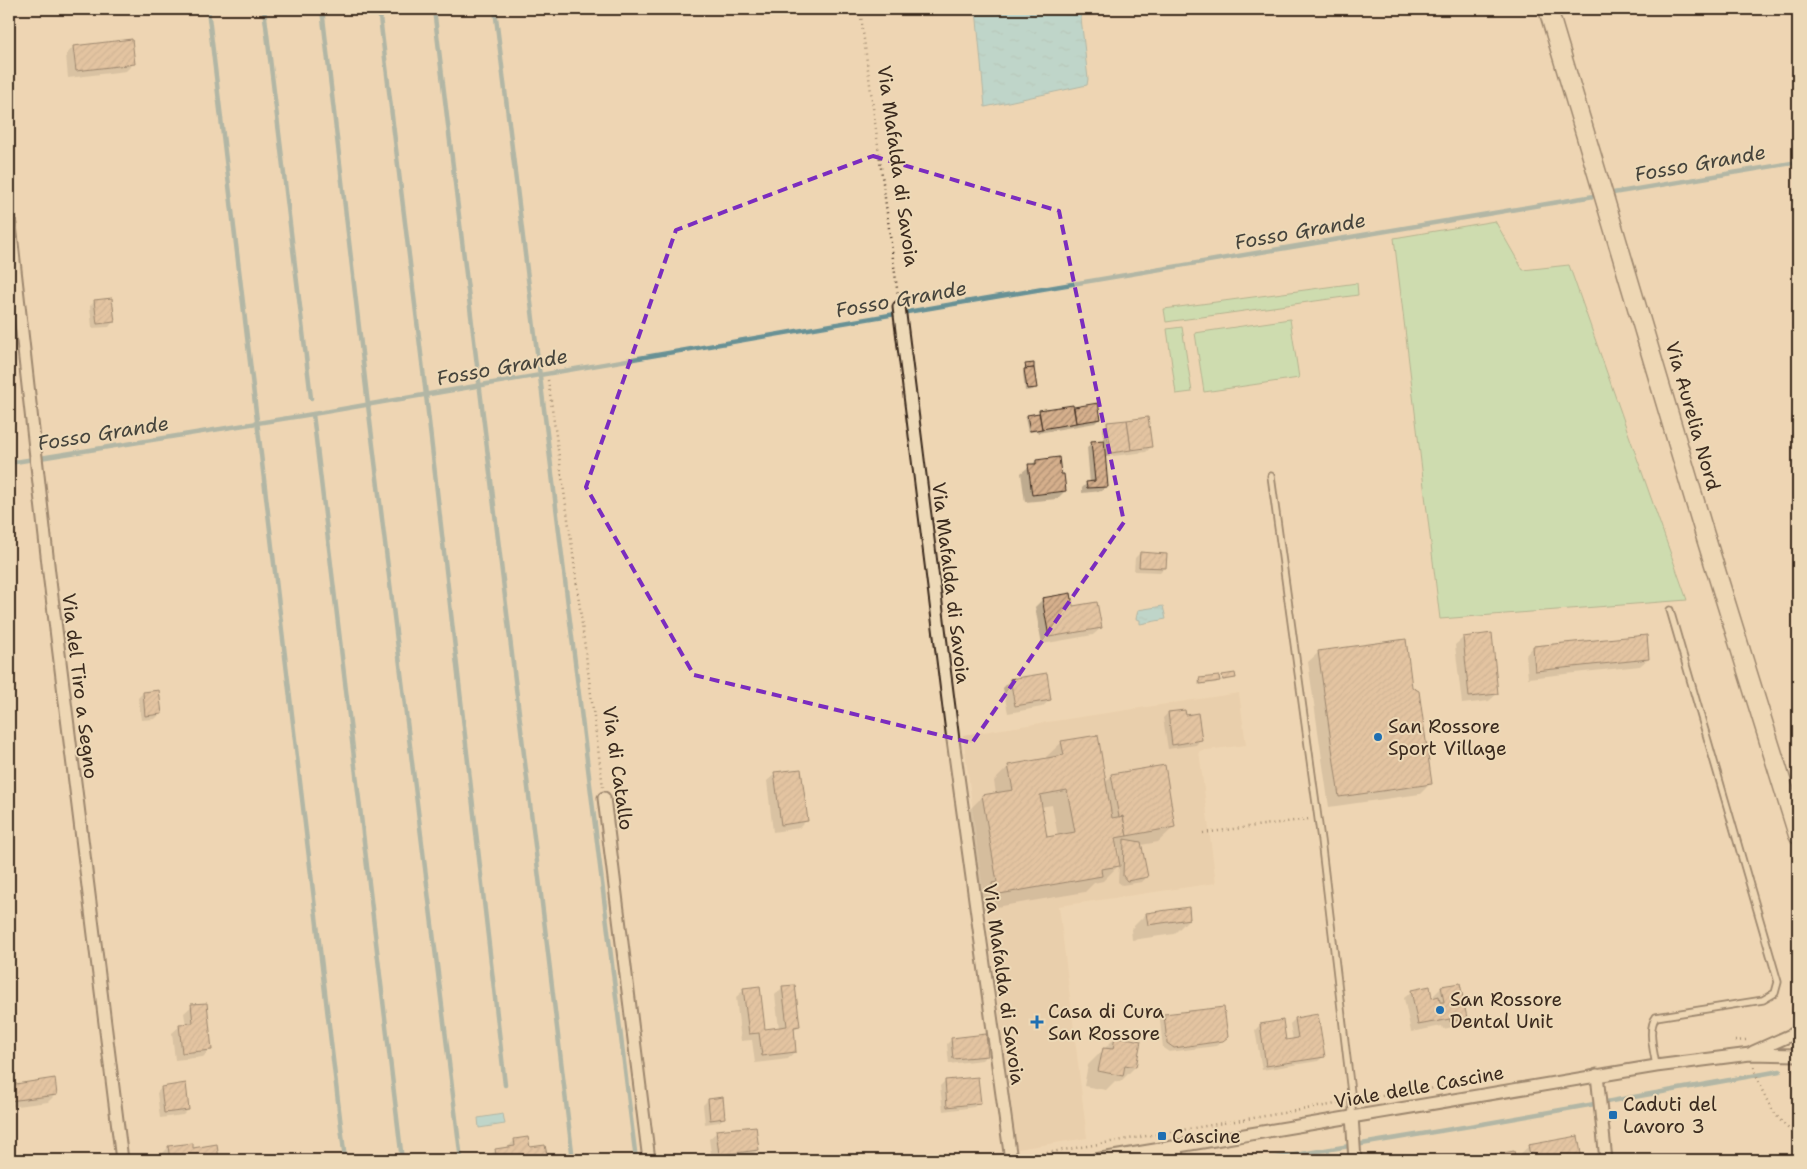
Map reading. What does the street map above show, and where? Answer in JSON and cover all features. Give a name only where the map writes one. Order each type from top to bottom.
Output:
[{"type":"main road","name":"Via Aurelia Nord","points":[[1548,9],[1704,532],[1798,835]]},
{"type":"street","name":"Via del Tiro a Segno","points":[[9,216],[50,583],[122,1160]]},
{"type":"street","name":"Via Mafalda di Savoia","points":[[900,307],[957,769],[1011,1160]]},
{"type":"street","name":"Via di Catallo","points":[[604,798],[649,1160]]},
{"type":"street","name":"Viale delle Cascine","points":[[1750,1054],[1798,1032]]},
{"type":"street","name":"Viale delle Cascine","points":[[1095,1160],[1656,1066],[1750,1054],[1798,1055]]},
{"type":"street","points":[[1597,1075],[1606,1160]]},
{"type":"street","points":[[1352,1116],[1355,1157]]},
{"type":"street","points":[[1176,1146],[1177,1160]]},
{"type":"lane","points":[[1271,476],[1335,952],[1352,1101],[1352,1116]]},
{"type":"lane","points":[[1656,1066],[1652,1029],[1653,1021],[1656,1017],[1763,1000],[1775,993],[1778,982],[1670,610]]},
{"type":"path","name":"Via Mafalda di Savoia","points":[[860,9],[900,307]]},
{"type":"path","name":"Via di Catallo","points":[[548,380],[572,547],[604,798]]},
{"type":"path","points":[[1203,833],[1318,818]]},
{"type":"path","points":[[1754,1070],[1757,1080],[1773,1110],[1798,1136]]},
{"type":"highlighted area","points":[[873,156],[1059,211],[1124,522],[972,743],[694,675],[586,487],[676,230]]},
{"type":"shaded area","name":"Casa di Cura San Rossore","points":[[1239,693],[1246,745],[1199,751],[1216,883],[1059,906],[1087,1138],[1017,1149],[963,735]]},
{"type":"green space","points":[[1495,221],[1523,270],[1569,265],[1687,600],[1440,619],[1394,238]]},
{"type":"green space","points":[[1357,283],[1358,295],[1166,322],[1164,309]]},
{"type":"green space","points":[[1290,319],[1299,378],[1204,392],[1195,333]]},
{"type":"green space","points":[[1182,327],[1192,392],[1176,394],[1167,329]]},
{"type":"water","points":[[976,9],[1080,9],[1088,79],[1087,85],[985,107]]},
{"type":"water","points":[[1163,606],[1166,619],[1140,624],[1140,620],[1136,619],[1138,610]]},
{"type":"water","points":[[503,1114],[505,1124],[479,1128],[478,1118]]},
{"type":"building","points":[[132,39],[135,64],[76,71],[73,46]]},
{"type":"building","points":[[112,298],[115,322],[97,324],[94,300]]},
{"type":"building","points":[[1034,363],[1034,368],[1026,369],[1025,364]]},
{"type":"building","points":[[1034,368],[1037,388],[1027,389],[1024,369]]},
{"type":"building","points":[[1098,403],[1101,419],[1076,423],[1074,407]]},
{"type":"building","points":[[1073,405],[1076,423],[1042,429],[1039,410]]},
{"type":"building","points":[[1039,413],[1042,429],[1030,431],[1027,415]]},
{"type":"building","points":[[1148,417],[1152,447],[1131,450],[1127,420]]},
{"type":"building","points":[[1127,420],[1131,450],[1111,453],[1107,422]]},
{"type":"building","points":[[1104,440],[1108,487],[1087,488],[1086,482],[1095,481],[1091,441]]},
{"type":"building","points":[[1059,457],[1066,491],[1032,495],[1028,464],[1036,464],[1036,460]]},
{"type":"building","points":[[1140,552],[1167,554],[1166,568],[1139,567]]},
{"type":"building","points":[[1071,593],[1073,606],[1097,602],[1102,628],[1049,637],[1042,598]]},
{"type":"building","points":[[1492,633],[1498,694],[1469,697],[1463,637]]},
{"type":"building","points":[[1647,635],[1649,659],[1535,671],[1533,646]]},
{"type":"building","name":"San Rossore Sport Village","points":[[1406,639],[1412,687],[1419,691],[1432,784],[1339,797],[1318,651]]},
{"type":"building","points":[[1047,673],[1051,700],[1015,706],[1010,679]]},
{"type":"building","points":[[1235,673],[1236,678],[1223,680],[1222,675]]},
{"type":"building","points":[[1219,676],[1220,681],[1200,684],[1199,678]]},
{"type":"building","points":[[159,690],[162,714],[145,716],[143,692]]},
{"type":"building","points":[[1185,710],[1186,715],[1198,713],[1202,740],[1172,745],[1168,712]]},
{"type":"building","points":[[1098,735],[1112,818],[1123,816],[1127,836],[1115,838],[1120,866],[1101,869],[1102,876],[994,895],[992,883],[997,882],[982,795],[1013,790],[1008,765],[1064,755],[1061,741]],"holes":[[[1067,790],[1075,832],[1047,837],[1040,795]]]},
{"type":"building","points":[[1165,765],[1175,827],[1127,836],[1123,816],[1119,817],[1111,774]]},
{"type":"building","points":[[801,769],[808,821],[781,825],[774,772]]},
{"type":"building","points":[[1124,839],[1141,842],[1148,877],[1127,881],[1123,876]]},
{"type":"building","points":[[1189,907],[1190,919],[1148,925],[1146,913]]},
{"type":"building","name":"San Rossore Dental Unit","points":[[1460,983],[1467,1018],[1450,1022],[1450,1019],[1418,1025],[1411,990],[1430,986],[1432,998],[1439,996],[1440,1002],[1444,1002],[1441,986]]},
{"type":"building","points":[[795,985],[800,1026],[794,1027],[796,1052],[762,1056],[759,1033],[749,1034],[743,988],[760,986],[765,1029],[787,1026],[782,986]]},
{"type":"building","points":[[207,1003],[212,1050],[182,1053],[179,1024],[193,1023],[191,1004]]},
{"type":"building","points":[[1224,1007],[1228,1037],[1223,1041],[1174,1048],[1167,1043],[1164,1014]]},
{"type":"building","points":[[1318,1014],[1325,1057],[1266,1066],[1260,1024],[1283,1020],[1286,1040],[1298,1038],[1295,1018]]},
{"type":"building","points":[[986,1034],[988,1056],[953,1059],[951,1038]]},
{"type":"building","points":[[1115,1036],[1141,1041],[1136,1067],[1125,1065],[1123,1076],[1098,1071],[1103,1048],[1113,1049]]},
{"type":"building","points":[[978,1077],[981,1103],[947,1107],[945,1080]]},
{"type":"building","points":[[55,1078],[57,1095],[9,1101],[9,1085]]},
{"type":"building","points":[[186,1083],[189,1110],[164,1113],[161,1087]]},
{"type":"building","points":[[723,1097],[725,1118],[710,1120],[708,1099]]},
{"type":"building","points":[[756,1126],[759,1150],[719,1155],[716,1130]]},
{"type":"building","points":[[1578,1136],[1582,1160],[1531,1160],[1528,1145]]},
{"type":"building","points":[[528,1137],[530,1147],[545,1145],[548,1160],[497,1160],[495,1149],[515,1146],[514,1139]]},
{"type":"building","points":[[193,1143],[193,1148],[217,1144],[219,1160],[170,1160],[168,1146]]},
{"type":"building","points":[[1514,1151],[1516,1160],[1465,1160]]},
{"type":"waterway","points":[[150,12],[165,9]]},
{"type":"waterway","points":[[208,9],[345,1160]]},
{"type":"waterway","points":[[264,9],[311,398]]},
{"type":"waterway","points":[[322,9],[368,405],[461,1160]]},
{"type":"waterway","points":[[379,9],[426,395],[505,1085]]},
{"type":"waterway","points":[[434,9],[573,1160]]},
{"type":"waterway","points":[[495,9],[636,1160]]},
{"type":"waterway","name":"Fosso Grande","points":[[1607,194],[1798,162]]},
{"type":"waterway","name":"Fosso Grande","points":[[9,463],[313,414],[1600,195]]},
{"type":"waterway","points":[[313,414],[402,1160]]},
{"type":"waterway","points":[[1265,1160],[1488,1123],[1780,1071]]},
{"type":"place","name":"San Rossore Sport Village","points":[[1378,737]]},
{"type":"place","name":"San Rossore Dental Unit","points":[[1440,1010]]},
{"type":"place","name":"Casa di Cura San Rossore","points":[[1037,1022]]},
{"type":"place","name":"Caduti del Lavoro 3","points":[[1613,1115]]},
{"type":"place","name":"Cascine","points":[[1162,1136]]}]
